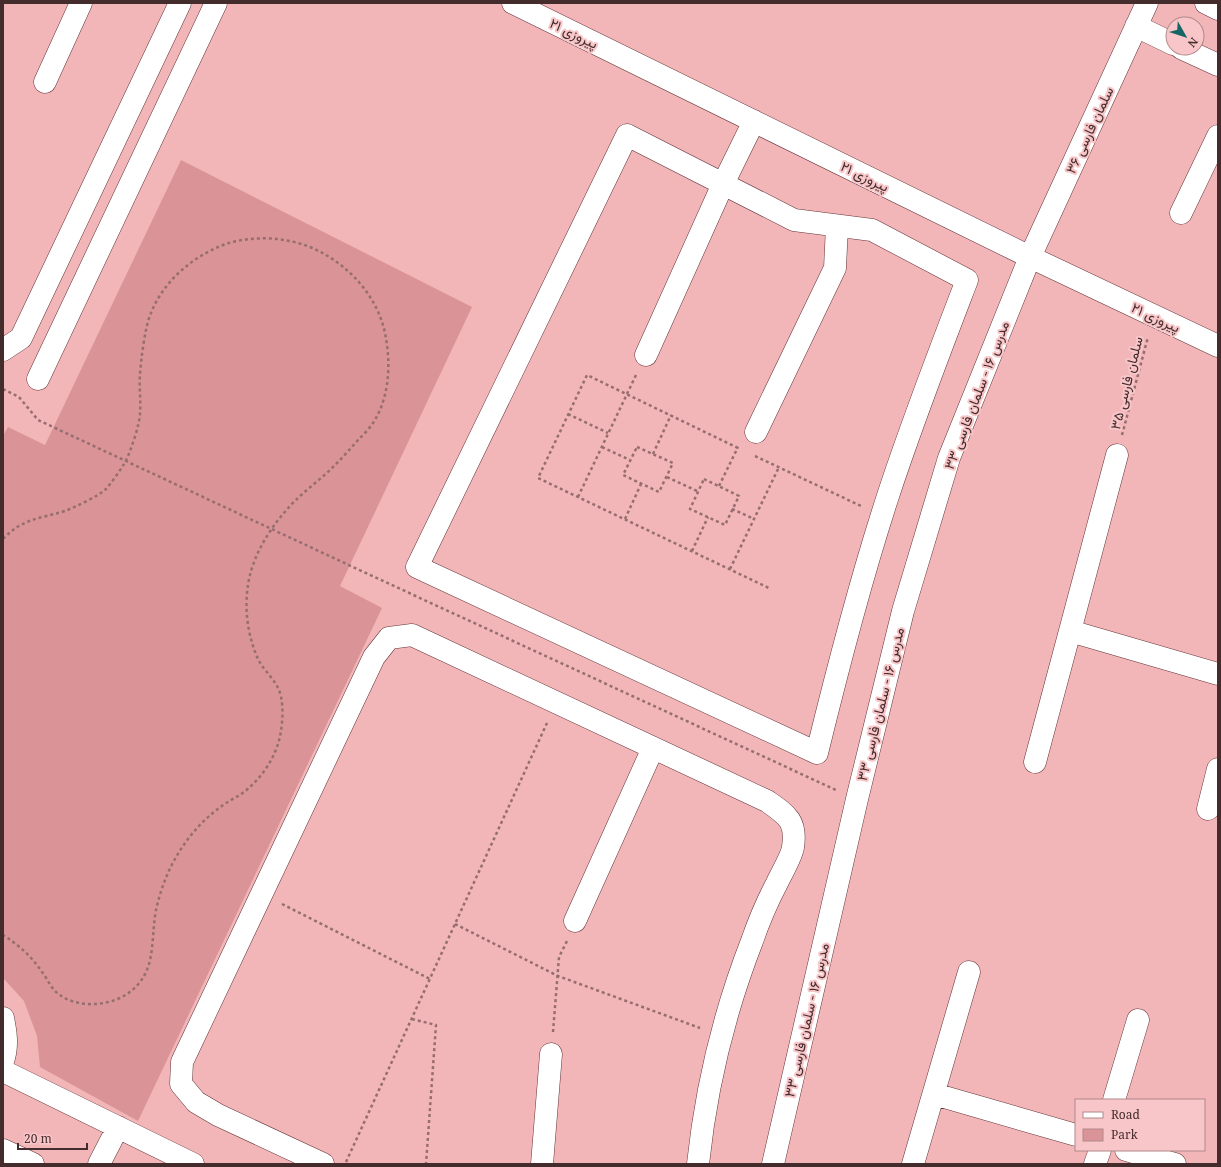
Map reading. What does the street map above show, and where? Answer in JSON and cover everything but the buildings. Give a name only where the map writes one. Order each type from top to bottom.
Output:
[{"type":"street","points":[[45,82],[81,3]]},
{"type":"street","points":[[3,350],[22,338],[180,3]]},
{"type":"street","points":[[38,379],[216,3]]},
{"type":"street","name":"پیروزی ۲۱","points":[[513,3],[1030,257],[1218,346]]},
{"type":"street","name":"سلمان فارسی ۳۶","points":[[1030,257],[1147,3]]},
{"type":"street","points":[[1206,3],[1218,9]]},
{"type":"street","points":[[1136,26],[1165,40]]},
{"type":"street","points":[[1198,56],[1218,66]]},
{"type":"street","points":[[646,355],[723,184],[754,121]]},
{"type":"street","points":[[627,135],[723,184],[794,220],[872,230],[967,280],[911,426],[882,516],[840,660],[817,753],[418,567],[627,135]]},
{"type":"street","points":[[1181,213],[1218,136]]},
{"type":"street","points":[[756,432],[835,268],[837,226]]},
{"type":"street","name":"مدرس ۱۶ - سلمان فارسی ۳۳","points":[[773,1164],[857,800],[903,611],[949,458],[1030,257]]},
{"type":"street","points":[[1035,762],[1117,455]]},
{"type":"street","points":[[1070,631],[1218,674]]},
{"type":"street","points":[[323,1164],[218,1115],[196,1102],[181,1084],[182,1062],[374,657],[389,638],[412,635],[767,801],[785,814],[794,828],[793,849],[771,894],[752,940],[735,988],[721,1036],[708,1090],[701,1132],[698,1164]]},
{"type":"street","points":[[575,921],[653,748]]},
{"type":"street","points":[[1208,809],[1218,769]]},
{"type":"street","points":[[914,1164],[969,972]]},
{"type":"street","points":[[3,1018],[7,1035],[6,1053],[3,1061]]},
{"type":"street","points":[[1114,1099],[1138,1020]]},
{"type":"street","points":[[542,1164],[551,1054]]},
{"type":"street","points":[[3,1071],[193,1164]]},
{"type":"street","points":[[934,1094],[1075,1136]]},
{"type":"street","points":[[99,1164],[118,1127]]},
{"type":"street","points":[[3,1150],[33,1164]]},
{"type":"street","points":[[1095,1164],[1100,1151]]},
{"type":"street","points":[[1130,1151],[1175,1164]]},
{"type":"path","points":[[3,539],[15,527],[27,521],[69,510],[104,491],[126,461],[140,417],[140,372],[149,317],[157,300],[168,284],[196,259],[229,243],[248,239],[266,238],[285,240],[303,244],[320,251],[338,262],[353,274],[366,290],[376,307],[388,345],[389,365],[387,385],[381,405],[373,423],[336,465],[290,505],[259,551],[251,569],[247,587],[246,606],[248,626],[252,642],[258,659],[278,688],[280,695],[283,717],[278,746],[272,759],[263,773],[252,785],[240,795],[226,802],[210,815],[187,840],[173,863],[163,884],[153,929],[150,965],[137,986],[128,994],[105,1003],[91,1004],[78,1002],[64,997],[53,990],[34,960],[3,935]]},
{"type":"path","name":"سلمان فارسی ۳۵","points":[[1117,455],[1153,315]]},
{"type":"path","points":[[578,497],[646,355]]},
{"type":"path","points":[[744,450],[587,375],[538,478],[771,589]]},
{"type":"path","points":[[3,389],[18,397],[38,420],[272,530],[857,800]]},
{"type":"path","points":[[568,414],[608,433]]},
{"type":"path","points":[[653,454],[671,415]]},
{"type":"path","points":[[602,447],[630,460]]},
{"type":"path","points":[[637,447],[653,454],[673,463],[659,492],[623,475],[637,447]]},
{"type":"path","points":[[719,486],[738,447]]},
{"type":"path","points":[[751,454],[882,516]]},
{"type":"path","points":[[730,569],[779,466]]},
{"type":"path","points":[[667,477],[698,492]]},
{"type":"path","points":[[704,479],[719,486],[739,496],[725,525],[690,509],[704,479]]},
{"type":"path","points":[[625,519],[641,484]]},
{"type":"path","points":[[732,509],[754,519]]},
{"type":"path","points":[[692,551],[708,517]]},
{"type":"path","points":[[345,1164],[557,703]]},
{"type":"path","points":[[262,893],[430,979]]},
{"type":"path","points":[[551,1054],[559,957],[575,921]]},
{"type":"path","points":[[455,924],[558,976],[721,1036]]},
{"type":"path","points":[[412,1020],[436,1025],[426,1164]]},
{"type":"green space","points":[[181,160],[472,307],[340,586],[382,608],[138,1121],[40,1067],[37,1036],[24,1001],[3,978],[3,436],[8,427],[45,445]]}]
